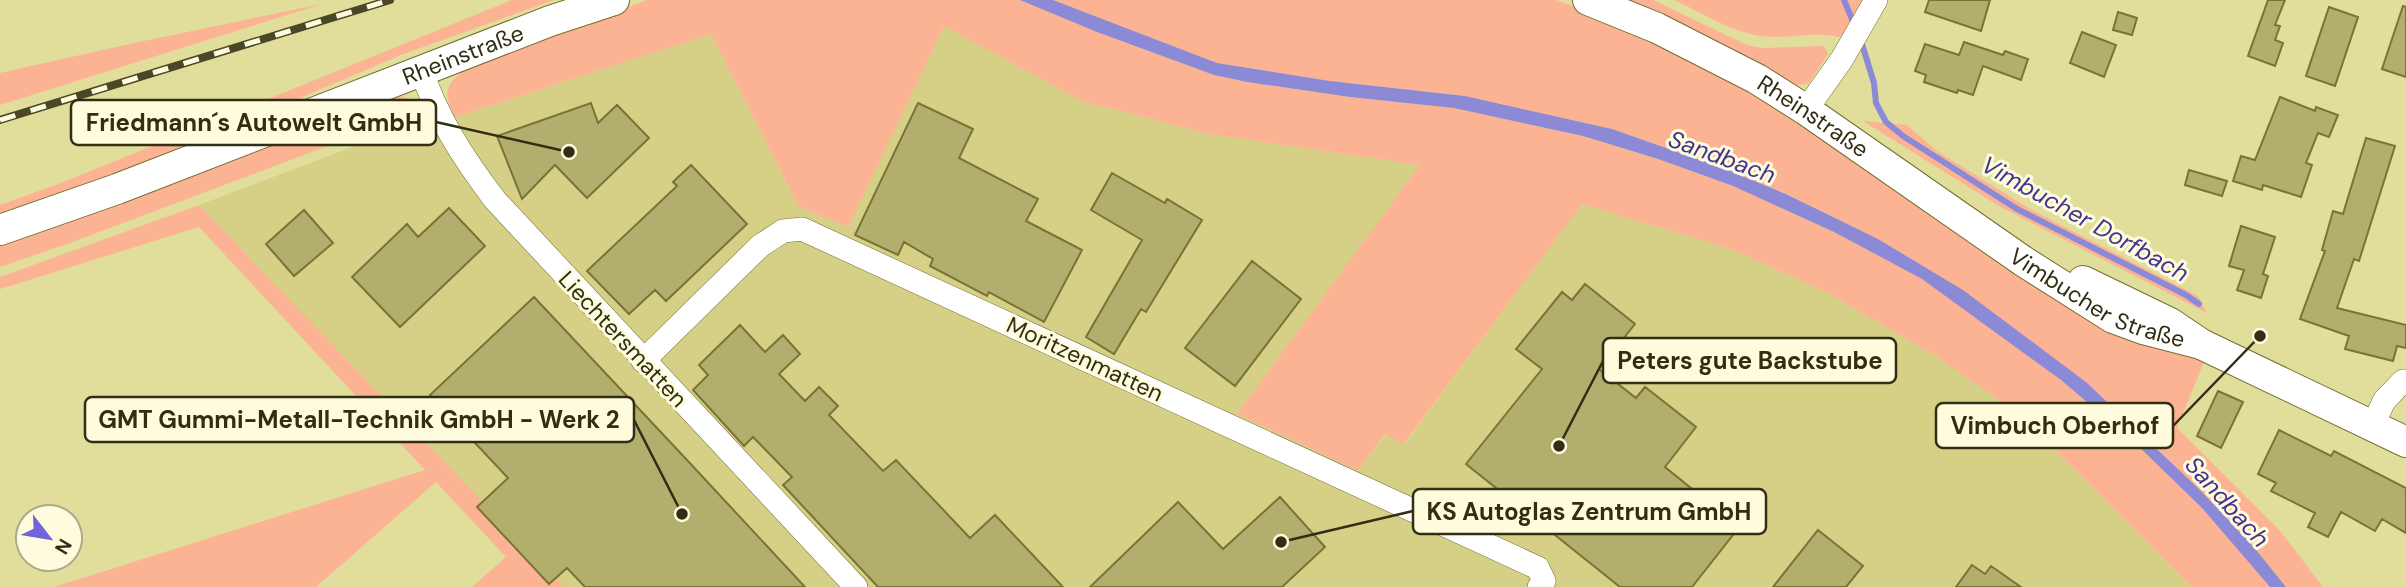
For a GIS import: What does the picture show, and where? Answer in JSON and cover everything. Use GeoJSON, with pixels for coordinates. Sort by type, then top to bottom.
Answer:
{"type":"FeatureCollection","features":[{"type":"Feature","properties":{"kind":"street","name":"Rheinstraße"},"geometry":{"type":"LineString","coordinates":[[0,230],[117,189],[421,69],[614,0]]}},
{"type":"Feature","properties":{"kind":"street","name":"Rheinstraße"},"geometry":{"type":"LineString","coordinates":[[1588,0],[1657,28],[1757,79],[2023,261]]}},
{"type":"Feature","properties":{"kind":"street"},"geometry":{"type":"LineString","coordinates":[[1806,110],[1842,59],[1876,0]]}},
{"type":"Feature","properties":{"kind":"street","name":"Liechtersmatten"},"geometry":{"type":"LineString","coordinates":[[421,69],[428,92],[443,122],[466,162],[495,200],[856,587]]}},
{"type":"Feature","properties":{"kind":"street","name":"Moritzenmatten"},"geometry":{"type":"LineString","coordinates":[[643,361],[760,246],[783,231],[802,229],[1538,568],[1544,581],[1539,587]]}},
{"type":"Feature","properties":{"kind":"street","name":"Vimbucher Straße"},"geometry":{"type":"LineString","coordinates":[[2023,261],[2073,277],[2122,298],[2170,323],[2201,344],[2406,442]]}},
{"type":"Feature","properties":{"kind":"street"},"geometry":{"type":"LineString","coordinates":[[2372,427],[2384,401],[2406,381]]}},
{"type":"Feature","properties":{"kind":"shaded area"},"geometry":{"type":"Polygon","coordinates":[[[512,0],[554,0],[401,55],[97,184],[0,217],[0,205],[61,183],[512,0]]]}},
{"type":"Feature","properties":{"kind":"shaded area"},"geometry":{"type":"Polygon","coordinates":[[[647,0],[1020,0],[1214,75],[1350,97],[1454,108],[1583,136],[1733,186],[1834,232],[1922,279],[2061,380],[2134,442],[2202,508],[2270,587],[2192,587],[2023,417],[1936,356],[1826,292],[1731,249],[1582,204],[1404,444],[1385,434],[1358,471],[1237,414],[1420,165],[1209,134],[1082,101],[944,26],[848,227],[799,207],[711,34],[455,117],[448,101],[448,90],[454,79],[467,68],[647,0]]]}},
{"type":"Feature","properties":{"kind":"shaded area"},"geometry":{"type":"Polygon","coordinates":[[[1020,0],[1053,0],[1217,63],[1330,81],[1465,96],[1612,129],[1723,168],[1786,194],[1878,239],[1963,290],[2086,382],[2198,488],[2253,546],[2286,587],[2270,587],[2202,508],[2134,442],[2061,380],[1922,279],[1834,232],[1733,186],[1583,136],[1454,108],[1350,97],[1214,75],[1020,0]]]}},
{"type":"Feature","properties":{"kind":"shaded area"},"geometry":{"type":"Polygon","coordinates":[[[1053,0],[1556,0],[1627,26],[1693,55],[1810,125],[2129,336],[2204,362],[2177,428],[2281,532],[2323,587],[2286,587],[2253,546],[2198,488],[2086,382],[1963,290],[1878,239],[1787,194],[1612,129],[1465,96],[1330,81],[1217,63],[1053,0]]]}},
{"type":"Feature","properties":{"kind":"shaded area"},"geometry":{"type":"Polygon","coordinates":[[[1619,0],[1653,0],[1747,45],[1762,48],[1824,46],[1828,54],[1809,83],[1793,86],[1619,0]]]}},
{"type":"Feature","properties":{"kind":"shaded area"},"geometry":{"type":"Polygon","coordinates":[[[1675,0],[1863,0],[1852,30],[1839,37],[1773,37],[1734,29],[1675,0]]]}},
{"type":"Feature","properties":{"kind":"shaded area"},"geometry":{"type":"Polygon","coordinates":[[[322,4],[0,105],[0,73],[322,4]]]}},
{"type":"Feature","properties":{"kind":"shaded area"},"geometry":{"type":"Polygon","coordinates":[[[944,25],[1082,101],[1209,134],[1421,165],[1237,414],[1358,471],[1386,434],[1405,444],[1582,203],[1731,249],[1826,292],[1936,356],[2023,417],[2192,587],[562,587],[199,205],[408,126],[455,117],[711,34],[799,207],[847,227],[944,25]]]}},
{"type":"Feature","properties":{"kind":"shaded area"},"geometry":{"type":"Polygon","coordinates":[[[392,96],[418,103],[418,112],[0,267],[0,241],[392,96]]]}},
{"type":"Feature","properties":{"kind":"shaded area"},"geometry":{"type":"Polygon","coordinates":[[[1863,121],[1907,125],[1937,151],[2030,209],[2198,296],[2207,313],[1999,206],[1863,121]]]}},
{"type":"Feature","properties":{"kind":"shaded area"},"geometry":{"type":"Polygon","coordinates":[[[199,205],[564,587],[472,587],[506,557],[436,482],[316,587],[54,587],[425,470],[199,227],[0,289],[0,277],[199,205]]]}},
{"type":"Feature","properties":{"kind":"building"},"geometry":{"type":"Polygon","coordinates":[[[1929,0],[1990,0],[1981,31],[1925,12],[1929,0]]]}},
{"type":"Feature","properties":{"kind":"building"},"geometry":{"type":"Polygon","coordinates":[[[2268,0],[2285,0],[2275,25],[2280,26],[2275,40],[2283,43],[2275,66],[2248,56],[2268,0]]]}},
{"type":"Feature","properties":{"kind":"building"},"geometry":{"type":"Polygon","coordinates":[[[2403,6],[2406,7],[2406,77],[2382,69],[2403,6]]]}},
{"type":"Feature","properties":{"kind":"building"},"geometry":{"type":"Polygon","coordinates":[[[2329,7],[2358,17],[2335,86],[2306,76],[2329,7]]]}},
{"type":"Feature","properties":{"kind":"building"},"geometry":{"type":"Polygon","coordinates":[[[2118,12],[2137,18],[2132,35],[2113,30],[2118,12]]]}},
{"type":"Feature","properties":{"kind":"building"},"geometry":{"type":"Polygon","coordinates":[[[2082,32],[2116,45],[2104,77],[2070,63],[2082,32]]]}},
{"type":"Feature","properties":{"kind":"building"},"geometry":{"type":"Polygon","coordinates":[[[1964,42],[2003,55],[2005,51],[2028,59],[2021,80],[1983,66],[1973,95],[1958,90],[1957,93],[1924,82],[1926,75],[1915,71],[1925,44],[1959,55],[1964,42]]]}},
{"type":"Feature","properties":{"kind":"building"},"geometry":{"type":"Polygon","coordinates":[[[2280,97],[2315,111],[2316,107],[2338,115],[2329,137],[2318,133],[2306,163],[2312,165],[2301,197],[2263,185],[2262,190],[2233,181],[2241,156],[2255,160],[2280,97]]]}},
{"type":"Feature","properties":{"kind":"building"},"geometry":{"type":"Polygon","coordinates":[[[591,103],[598,123],[617,105],[649,138],[587,198],[555,165],[522,199],[497,136],[591,103]]]}},
{"type":"Feature","properties":{"kind":"building"},"geometry":{"type":"Polygon","coordinates":[[[918,103],[973,129],[959,158],[1038,199],[1026,221],[1082,250],[1044,322],[989,292],[987,296],[930,266],[933,259],[904,242],[898,255],[855,235],[918,103]]]}},
{"type":"Feature","properties":{"kind":"building"},"geometry":{"type":"Polygon","coordinates":[[[2366,138],[2395,146],[2359,261],[2354,259],[2337,308],[2406,325],[2406,348],[2397,346],[2393,361],[2345,349],[2349,336],[2300,319],[2325,251],[2322,250],[2333,211],[2343,214],[2366,138]]]}},
{"type":"Feature","properties":{"kind":"building"},"geometry":{"type":"Polygon","coordinates":[[[691,165],[747,224],[666,301],[655,290],[629,314],[587,271],[677,186],[673,182],[691,165]]]}},
{"type":"Feature","properties":{"kind":"building"},"geometry":{"type":"Polygon","coordinates":[[[2189,170],[2227,181],[2222,196],[2185,185],[2189,170]]]}},
{"type":"Feature","properties":{"kind":"building"},"geometry":{"type":"Polygon","coordinates":[[[1112,173],[1165,203],[1167,199],[1202,220],[1146,312],[1141,309],[1114,354],[1086,337],[1142,240],[1091,210],[1112,173]]]}},
{"type":"Feature","properties":{"kind":"building"},"geometry":{"type":"Polygon","coordinates":[[[449,208],[485,246],[400,327],[352,277],[407,224],[418,237],[449,208]]]}},
{"type":"Feature","properties":{"kind":"building"},"geometry":{"type":"Polygon","coordinates":[[[304,210],[333,243],[294,276],[266,244],[304,210]]]}},
{"type":"Feature","properties":{"kind":"building"},"geometry":{"type":"Polygon","coordinates":[[[2241,226],[2275,237],[2263,274],[2268,276],[2261,298],[2237,290],[2244,270],[2229,266],[2241,226]]]}},
{"type":"Feature","properties":{"kind":"building"},"geometry":{"type":"Polygon","coordinates":[[[1252,261],[1301,299],[1235,386],[1185,348],[1252,261]]]}},
{"type":"Feature","properties":{"kind":"building"},"geometry":{"type":"Polygon","coordinates":[[[1585,284],[1635,324],[1599,369],[1636,398],[1645,387],[1696,427],[1665,467],[1717,509],[1721,503],[1744,521],[1692,587],[1620,587],[1466,464],[1542,369],[1516,349],[1562,292],[1572,300],[1585,284]]]}},
{"type":"Feature","properties":{"kind":"building"},"geometry":{"type":"Polygon","coordinates":[[[534,297],[805,587],[585,587],[567,568],[549,584],[477,507],[508,478],[430,395],[534,297]]]}},
{"type":"Feature","properties":{"kind":"building"},"geometry":{"type":"Polygon","coordinates":[[[740,325],[765,352],[783,335],[800,354],[779,374],[805,401],[819,387],[838,406],[829,415],[883,471],[896,460],[970,538],[995,515],[1063,587],[878,587],[783,485],[792,477],[753,437],[744,446],[693,390],[708,375],[699,365],[740,325]]]}},
{"type":"Feature","properties":{"kind":"building"},"geometry":{"type":"Polygon","coordinates":[[[2218,391],[2243,402],[2221,448],[2197,436],[2218,391]]]}},
{"type":"Feature","properties":{"kind":"building"},"geometry":{"type":"Polygon","coordinates":[[[2279,430],[2331,456],[2334,451],[2406,488],[2406,533],[2382,519],[2375,531],[2341,512],[2328,537],[2308,527],[2315,513],[2271,491],[2276,483],[2258,474],[2279,430]]]}},
{"type":"Feature","properties":{"kind":"building"},"geometry":{"type":"Polygon","coordinates":[[[1280,497],[1325,547],[1282,587],[1090,587],[1178,502],[1223,549],[1280,497]]]}},
{"type":"Feature","properties":{"kind":"building"},"geometry":{"type":"Polygon","coordinates":[[[1818,530],[1863,566],[1846,587],[1773,587],[1818,530]]]}},
{"type":"Feature","properties":{"kind":"building"},"geometry":{"type":"Polygon","coordinates":[[[1972,565],[1985,574],[1991,566],[2021,587],[1956,587],[1972,565]]]}},
{"type":"Feature","properties":{"kind":"waterway","name":"Vimbucher Dorfbach"},"geometry":{"type":"LineString","coordinates":[[1844,0],[1854,24]]}},
{"type":"Feature","properties":{"kind":"waterway","name":"Vimbucher Dorfbach"},"geometry":{"type":"LineString","coordinates":[[1861,41],[1874,83],[1876,103],[1886,122],[1903,136],[2017,209],[2199,304]]}},
{"type":"Feature","properties":{"kind":"railway"},"geometry":{"type":"LineString","coordinates":[[0,120],[390,0]]}},
{"type":"Feature","properties":{"kind":"place","name":"Friedmann´s Autowelt GmbH"},"geometry":{"type":"Point","coordinates":[569,152]}},
{"type":"Feature","properties":{"kind":"place","name":"Vimbuch Oberhof"},"geometry":{"type":"Point","coordinates":[2260,336]}},
{"type":"Feature","properties":{"kind":"place","name":"Peters gute Backstube"},"geometry":{"type":"Point","coordinates":[1559,446]}},
{"type":"Feature","properties":{"kind":"place","name":"GMT Gummi-Metall-Technik GmbH - Werk 2"},"geometry":{"type":"Point","coordinates":[682,514]}},
{"type":"Feature","properties":{"kind":"place","name":"KS Autoglas Zentrum GmbH"},"geometry":{"type":"Point","coordinates":[1281,542]}},
{"type":"Feature","properties":{"kind":"water label","name":"Sandbach"},"geometry":{"type":"Point","coordinates":[1722,157]}},
{"type":"Feature","properties":{"kind":"water label","name":"Sandbach"},"geometry":{"type":"Point","coordinates":[2227,502]}}]}
